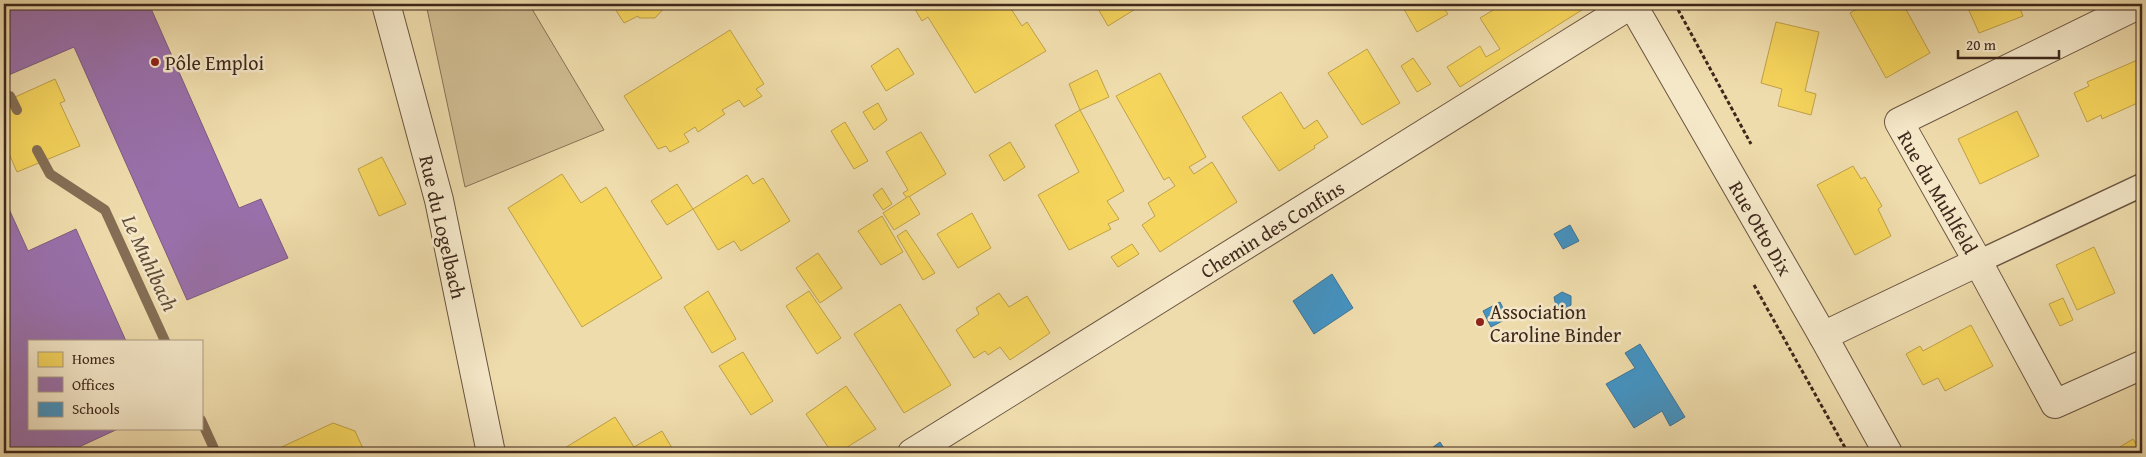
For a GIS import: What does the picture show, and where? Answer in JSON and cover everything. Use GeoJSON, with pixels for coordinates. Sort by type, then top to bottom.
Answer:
{"type":"FeatureCollection","features":[{"type":"Feature","properties":{"kind":"street","name":"Rue du Logelbach"},"geometry":{"type":"LineString","coordinates":[[386,4],[439,200],[491,453]]}},
{"type":"Feature","properties":{"kind":"street","name":"Rue Otto Dix"},"geometry":{"type":"LineString","coordinates":[[1632,4],[1888,453]]}},
{"type":"Feature","properties":{"kind":"street","name":"Chemin des Confins"},"geometry":{"type":"LineString","coordinates":[[912,453],[1632,4]]}},
{"type":"Feature","properties":{"kind":"street","name":"Rue du Muhlfeld"},"geometry":{"type":"LineString","coordinates":[[2140,4],[1898,122],[1978,262],[2055,404],[2142,365]]}},
{"type":"Feature","properties":{"kind":"street","name":"Rue du Muhlfeld"},"geometry":{"type":"LineString","coordinates":[[1823,336],[2142,185]]}},
{"type":"Feature","properties":{"kind":"path"},"geometry":{"type":"LineString","coordinates":[[1675,4],[1696,40]]}},
{"type":"Feature","properties":{"kind":"shaded area"},"geometry":{"type":"Polygon","coordinates":[[[426,4],[529,4],[604,130],[465,187],[426,4]]]}},
{"type":"Feature","properties":{"kind":"building: Homes"},"geometry":{"type":"Polygon","coordinates":[[[612,4],[668,4],[655,18],[639,18],[638,16],[624,23],[612,4]]]}},
{"type":"Feature","properties":{"kind":"building: Homes"},"geometry":{"type":"Polygon","coordinates":[[[912,4],[1008,4],[1022,26],[1027,22],[1046,51],[975,93],[928,17],[922,21],[912,4]]]}},
{"type":"Feature","properties":{"kind":"building: Homes"},"geometry":{"type":"Polygon","coordinates":[[[1103,4],[1111,4],[1115,10],[1126,4],[1135,4],[1137,8],[1108,26],[1097,7],[1103,4]]]}},
{"type":"Feature","properties":{"kind":"building: Homes"},"geometry":{"type":"Polygon","coordinates":[[[1401,4],[1441,4],[1448,14],[1417,32],[1401,4]]]}},
{"type":"Feature","properties":{"kind":"building: Homes"},"geometry":{"type":"Polygon","coordinates":[[[1503,4],[1582,4],[1585,8],[1460,87],[1447,67],[1480,46],[1486,57],[1500,49],[1480,18],[1503,4]]]}},
{"type":"Feature","properties":{"kind":"building: Homes"},"geometry":{"type":"Polygon","coordinates":[[[1866,4],[1903,4],[1930,53],[1886,78],[1850,13],[1866,4]]]}},
{"type":"Feature","properties":{"kind":"building: Homes"},"geometry":{"type":"Polygon","coordinates":[[[1966,4],[2018,4],[2023,16],[1979,33],[1966,4]]]}},
{"type":"Feature","properties":{"kind":"building: Homes"},"geometry":{"type":"Polygon","coordinates":[[[1776,22],[1819,32],[1805,91],[1816,94],[1811,115],[1778,106],[1782,89],[1761,83],[1776,22]]]}},
{"type":"Feature","properties":{"kind":"building: Homes"},"geometry":{"type":"Polygon","coordinates":[[[730,30],[764,84],[756,89],[762,96],[744,107],[739,100],[722,110],[725,114],[698,132],[695,127],[684,134],[689,142],[670,152],[666,146],[658,149],[624,96],[730,30]]]}},
{"type":"Feature","properties":{"kind":"building: Homes"},"geometry":{"type":"Polygon","coordinates":[[[898,48],[914,74],[886,91],[871,66],[898,48]]]}},
{"type":"Feature","properties":{"kind":"building: Homes"},"geometry":{"type":"Polygon","coordinates":[[[1367,49],[1400,103],[1362,125],[1328,73],[1367,49]]]}},
{"type":"Feature","properties":{"kind":"building: Homes"},"geometry":{"type":"Polygon","coordinates":[[[1413,58],[1431,84],[1417,92],[1401,66],[1413,58]]]}},
{"type":"Feature","properties":{"kind":"building: Homes"},"geometry":{"type":"Polygon","coordinates":[[[2142,58],[2142,101],[2102,119],[2101,115],[2087,122],[2074,93],[2089,86],[2087,82],[2142,58]]]}},
{"type":"Feature","properties":{"kind":"building: Homes"},"geometry":{"type":"Polygon","coordinates":[[[1097,70],[1109,97],[1080,110],[1069,84],[1097,70]]]}},
{"type":"Feature","properties":{"kind":"building: Homes"},"geometry":{"type":"Polygon","coordinates":[[[1160,73],[1206,157],[1189,167],[1194,174],[1212,162],[1237,202],[1160,252],[1142,225],[1155,216],[1148,203],[1175,186],[1169,177],[1164,180],[1116,96],[1160,73]]]}},
{"type":"Feature","properties":{"kind":"building: Homes"},"geometry":{"type":"Polygon","coordinates":[[[55,79],[65,101],[60,103],[80,146],[17,172],[4,142],[4,102],[55,79]]]}},
{"type":"Feature","properties":{"kind":"building: Homes"},"geometry":{"type":"Polygon","coordinates":[[[1281,92],[1304,129],[1317,120],[1328,137],[1314,146],[1315,148],[1279,171],[1242,117],[1281,92]]]}},
{"type":"Feature","properties":{"kind":"building: Homes"},"geometry":{"type":"Polygon","coordinates":[[[878,103],[887,120],[874,130],[863,112],[878,103]]]}},
{"type":"Feature","properties":{"kind":"building: Homes"},"geometry":{"type":"Polygon","coordinates":[[[1080,110],[1124,191],[1107,201],[1119,219],[1108,224],[1111,229],[1069,250],[1038,195],[1079,172],[1055,125],[1080,110]]]}},
{"type":"Feature","properties":{"kind":"building: Homes"},"geometry":{"type":"Polygon","coordinates":[[[2017,111],[2039,156],[1980,184],[1958,139],[2017,111]]]}},
{"type":"Feature","properties":{"kind":"building: Homes"},"geometry":{"type":"Polygon","coordinates":[[[845,122],[868,161],[854,169],[831,131],[845,122]]]}},
{"type":"Feature","properties":{"kind":"building: Homes"},"geometry":{"type":"Polygon","coordinates":[[[921,132],[946,174],[907,198],[903,193],[908,190],[886,152],[921,132]]]}},
{"type":"Feature","properties":{"kind":"building: Homes"},"geometry":{"type":"Polygon","coordinates":[[[1010,142],[1025,167],[1004,181],[989,155],[1010,142]]]}},
{"type":"Feature","properties":{"kind":"building: Homes"},"geometry":{"type":"Polygon","coordinates":[[[382,157],[406,204],[379,216],[358,169],[382,157]]]}},
{"type":"Feature","properties":{"kind":"building: Homes"},"geometry":{"type":"Polygon","coordinates":[[[1853,166],[1861,179],[1865,177],[1882,206],[1878,209],[1891,236],[1855,255],[1817,185],[1853,166]]]}},
{"type":"Feature","properties":{"kind":"building: Homes"},"geometry":{"type":"Polygon","coordinates":[[[562,174],[581,203],[606,187],[662,278],[582,327],[508,208],[562,174]]]}},
{"type":"Feature","properties":{"kind":"building: Homes"},"geometry":{"type":"Polygon","coordinates":[[[747,175],[753,184],[763,178],[790,221],[741,251],[734,241],[718,250],[693,209],[747,175]]]}},
{"type":"Feature","properties":{"kind":"building: Homes"},"geometry":{"type":"Polygon","coordinates":[[[677,184],[693,209],[667,225],[651,201],[677,184]]]}},
{"type":"Feature","properties":{"kind":"building: Homes"},"geometry":{"type":"Polygon","coordinates":[[[882,188],[892,204],[883,210],[873,195],[882,188]]]}},
{"type":"Feature","properties":{"kind":"building: Homes"},"geometry":{"type":"Polygon","coordinates":[[[909,196],[920,214],[894,230],[883,213],[909,196]]]}},
{"type":"Feature","properties":{"kind":"building: Homes"},"geometry":{"type":"Polygon","coordinates":[[[972,213],[991,248],[958,268],[937,234],[972,213]]]}},
{"type":"Feature","properties":{"kind":"building: Homes"},"geometry":{"type":"Polygon","coordinates":[[[882,216],[903,252],[881,265],[858,231],[882,216]]]}},
{"type":"Feature","properties":{"kind":"building: Homes"},"geometry":{"type":"Polygon","coordinates":[[[906,230],[935,273],[923,280],[897,236],[906,230]]]}},
{"type":"Feature","properties":{"kind":"building: Homes"},"geometry":{"type":"Polygon","coordinates":[[[1132,244],[1139,254],[1118,267],[1111,257],[1132,244]]]}},
{"type":"Feature","properties":{"kind":"building: Homes"},"geometry":{"type":"Polygon","coordinates":[[[2094,247],[2115,293],[2077,310],[2056,265],[2094,247]]]}},
{"type":"Feature","properties":{"kind":"building: Homes"},"geometry":{"type":"Polygon","coordinates":[[[818,253],[842,288],[820,303],[796,268],[818,253]]]}},
{"type":"Feature","properties":{"kind":"building: Homes"},"geometry":{"type":"Polygon","coordinates":[[[708,291],[736,339],[712,353],[684,307],[708,291]]]}},
{"type":"Feature","properties":{"kind":"building: Homes"},"geometry":{"type":"Polygon","coordinates":[[[809,291],[841,338],[817,354],[786,306],[809,291]]]}},
{"type":"Feature","properties":{"kind":"building: Homes"},"geometry":{"type":"Polygon","coordinates":[[[999,293],[1009,307],[1027,296],[1050,333],[1010,360],[1000,347],[988,355],[985,351],[974,358],[956,330],[979,314],[976,308],[999,293]]]}},
{"type":"Feature","properties":{"kind":"building: Homes"},"geometry":{"type":"Polygon","coordinates":[[[2063,298],[2073,320],[2060,326],[2049,304],[2063,298]]]}},
{"type":"Feature","properties":{"kind":"building: Homes"},"geometry":{"type":"Polygon","coordinates":[[[900,304],[951,385],[904,413],[854,334],[900,304]]]}},
{"type":"Feature","properties":{"kind":"building: Homes"},"geometry":{"type":"Polygon","coordinates":[[[1971,325],[1993,366],[1945,391],[1938,378],[1923,385],[1906,354],[1920,346],[1923,351],[1971,325]]]}},
{"type":"Feature","properties":{"kind":"building: Homes"},"geometry":{"type":"Polygon","coordinates":[[[743,352],[773,401],[751,415],[719,366],[743,352]]]}},
{"type":"Feature","properties":{"kind":"building: Homes"},"geometry":{"type":"Polygon","coordinates":[[[846,386],[876,429],[838,453],[832,453],[806,414],[846,386]]]}},
{"type":"Feature","properties":{"kind":"building: Homes"},"geometry":{"type":"Polygon","coordinates":[[[615,417],[634,447],[662,431],[675,453],[562,453],[560,451],[615,417]]]}},
{"type":"Feature","properties":{"kind":"building: Homes"},"geometry":{"type":"Polygon","coordinates":[[[333,423],[355,431],[365,453],[269,453],[333,423]]]}},
{"type":"Feature","properties":{"kind":"building: Homes"},"geometry":{"type":"Polygon","coordinates":[[[2133,439],[2142,453],[2109,453],[2115,450],[2133,439]]]}},
{"type":"Feature","properties":{"kind":"building: Offices"},"geometry":{"type":"Polygon","coordinates":[[[4,4],[149,4],[239,208],[261,199],[288,258],[187,300],[74,47],[4,77],[4,4]]]}},
{"type":"Feature","properties":{"kind":"building: Offices"},"geometry":{"type":"Polygon","coordinates":[[[4,198],[28,251],[76,229],[126,340],[28,340],[28,430],[116,430],[66,453],[4,453],[4,198]]]}},
{"type":"Feature","properties":{"kind":"building: Schools"},"geometry":{"type":"Polygon","coordinates":[[[1570,225],[1579,241],[1563,249],[1554,234],[1570,225]]]}},
{"type":"Feature","properties":{"kind":"building: Schools"},"geometry":{"type":"Polygon","coordinates":[[[1332,274],[1353,308],[1314,334],[1293,301],[1332,274]]]}},
{"type":"Feature","properties":{"kind":"building: Schools"},"geometry":{"type":"Polygon","coordinates":[[[1562,292],[1571,296],[1571,305],[1564,310],[1556,306],[1554,297],[1562,292]]]}},
{"type":"Feature","properties":{"kind":"building: Schools"},"geometry":{"type":"Polygon","coordinates":[[[1500,302],[1508,318],[1491,327],[1483,311],[1500,302]]]}},
{"type":"Feature","properties":{"kind":"building: Schools"},"geometry":{"type":"Polygon","coordinates":[[[1640,344],[1685,417],[1670,426],[1662,411],[1634,428],[1606,384],[1635,368],[1625,353],[1640,344]]]}},
{"type":"Feature","properties":{"kind":"building: Schools"},"geometry":{"type":"Polygon","coordinates":[[[1440,442],[1447,453],[1425,453],[1440,442]]]}},
{"type":"Feature","properties":{"kind":"waterway","name":"Le Muhlbach"},"geometry":{"type":"LineString","coordinates":[[4,96],[10,96],[17,110]]}},
{"type":"Feature","properties":{"kind":"waterway","name":"Le Muhlbach"},"geometry":{"type":"LineString","coordinates":[[37,150],[50,174],[105,210],[165,340]]}},
{"type":"Feature","properties":{"kind":"waterway","name":"Le Muhlbach"},"geometry":{"type":"LineString","coordinates":[[202,422],[216,453]]}},
{"type":"Feature","properties":{"kind":"place","name":"Pôle Emploi"},"geometry":{"type":"Point","coordinates":[155,62]}},
{"type":"Feature","properties":{"kind":"place","name":"Association Caroline Binder"},"geometry":{"type":"Point","coordinates":[1480,322]}}]}
